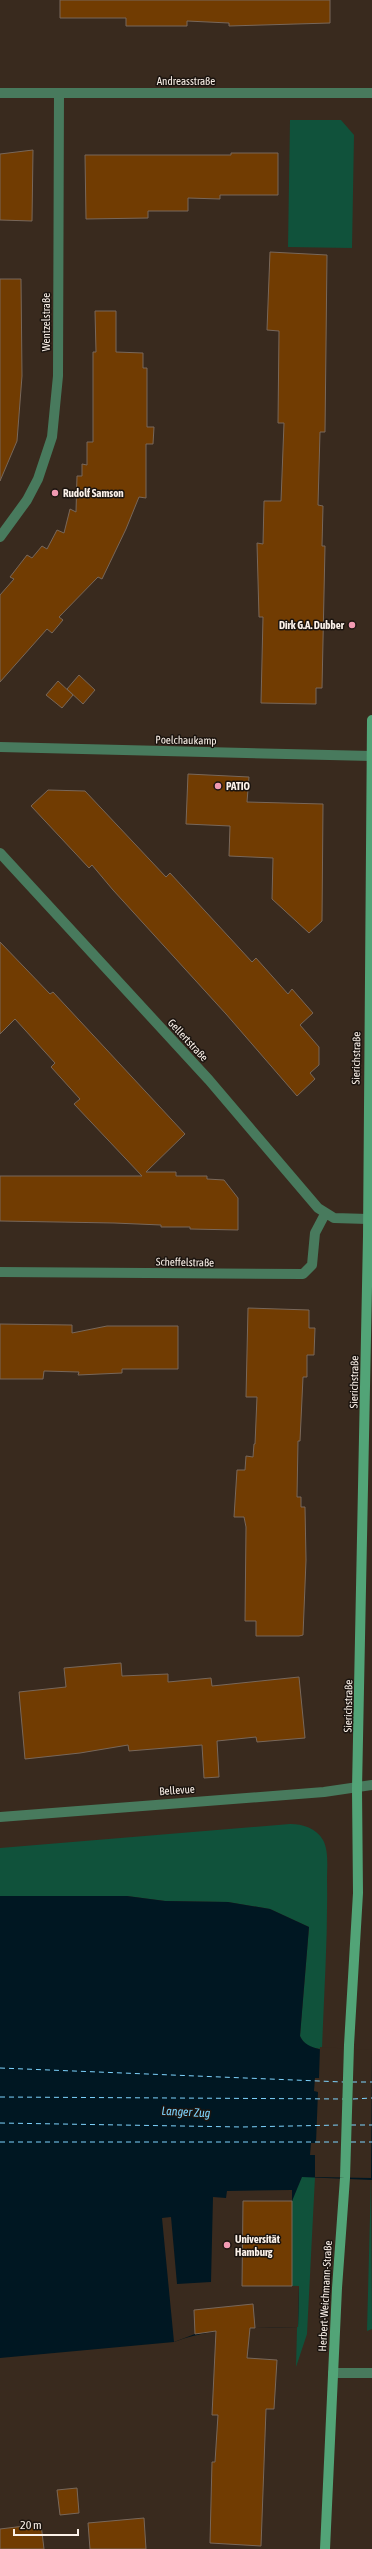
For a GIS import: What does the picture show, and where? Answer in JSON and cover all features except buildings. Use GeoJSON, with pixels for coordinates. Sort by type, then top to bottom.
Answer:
{"type":"FeatureCollection","features":[{"type":"Feature","properties":{"kind":"main road","name":"Sierichstraße"},"geometry":{"type":"LineString","coordinates":[[350,2045],[358,1893],[357,1789],[368,1219],[372,720]]}},
{"type":"Feature","properties":{"kind":"main road","name":"Herbert-Weichmann-Straße"},"geometry":{"type":"LineString","coordinates":[[325,2549],[333,2373],[346,2178],[350,2045]]}},
{"type":"Feature","properties":{"kind":"street","name":"Andreasstraße"},"geometry":{"type":"LineString","coordinates":[[0,93],[372,93]]}},
{"type":"Feature","properties":{"kind":"street","name":"Wentzelstraße"},"geometry":{"type":"LineString","coordinates":[[0,537],[31,493],[47,458],[52,437],[58,376],[59,93]]}},
{"type":"Feature","properties":{"kind":"street","name":"Poelchaukamp"},"geometry":{"type":"LineString","coordinates":[[0,747],[372,756]]}},
{"type":"Feature","properties":{"kind":"street","name":"Gellertstraße"},"geometry":{"type":"LineString","coordinates":[[0,853],[209,1080],[325,1214]]}},
{"type":"Feature","properties":{"kind":"street"},"geometry":{"type":"LineString","coordinates":[[325,1214],[339,1218],[368,1219]]}},
{"type":"Feature","properties":{"kind":"street","name":"Scheffelstraße"},"geometry":{"type":"LineString","coordinates":[[0,1272],[303,1274],[312,1265],[315,1233],[325,1214]]}},
{"type":"Feature","properties":{"kind":"street","name":"Bellevue"},"geometry":{"type":"LineString","coordinates":[[0,1817],[357,1789],[372,1785]]}},
{"type":"Feature","properties":{"kind":"street"},"geometry":{"type":"LineString","coordinates":[[333,2373],[372,2373]]}},
{"type":"Feature","properties":{"kind":"green space"},"geometry":{"type":"Polygon","coordinates":[[[290,120],[341,120],[354,135],[352,248],[288,247],[290,120]]]}},
{"type":"Feature","properties":{"kind":"green space"},"geometry":{"type":"Polygon","coordinates":[[[290,1824],[304,1826],[317,1832],[325,1844],[327,1854],[326,1943],[322,2049],[306,2045],[300,2036],[309,1927],[270,1909],[228,1902],[165,1901],[127,1896],[0,1896],[0,1848],[290,1824]]]}},
{"type":"Feature","properties":{"kind":"green space"},"geometry":{"type":"Polygon","coordinates":[[[301,2177],[315,2177],[307,2334],[296,2367],[298,2291],[292,2286],[292,2201],[301,2177]]]}},
{"type":"Feature","properties":{"kind":"green space"},"geometry":{"type":"Polygon","coordinates":[[[371,2178],[372,2329],[367,2331],[371,2178]]]}},
{"type":"Feature","properties":{"kind":"water","name":"Langer Zug"},"geometry":{"type":"Polygon","coordinates":[[[0,1896],[127,1896],[165,1901],[228,1902],[270,1909],[309,1927],[300,2036],[312,2047],[321,2050],[372,2052],[372,2180],[302,2177],[292,2201],[243,2201],[242,2286],[299,2286],[298,2327],[235,2329],[204,2333],[174,2342],[0,2358],[0,1896]]]}},
{"type":"Feature","properties":{"kind":"pier"},"geometry":{"type":"Polygon","coordinates":[[[320,2047],[372,2050],[371,2178],[315,2177],[315,2155],[310,2155],[311,2143],[316,2143],[318,2092],[314,2091],[315,2078],[319,2078],[320,2047]]]}},
{"type":"Feature","properties":{"kind":"pier","name":"Universität Hamburg"},"geometry":{"type":"Polygon","coordinates":[[[292,2190],[292,2201],[243,2201],[242,2285],[299,2286],[298,2327],[255,2328],[195,2334],[174,2342],[162,2218],[171,2217],[177,2284],[211,2282],[213,2197],[226,2198],[227,2191],[292,2190]]]}},
{"type":"Feature","properties":{"kind":"ferry route"},"geometry":{"type":"LineString","coordinates":[[0,2068],[343,2082]]}},
{"type":"Feature","properties":{"kind":"ferry route"},"geometry":{"type":"LineString","coordinates":[[352,2082],[372,2082]]}},
{"type":"Feature","properties":{"kind":"ferry route"},"geometry":{"type":"LineString","coordinates":[[0,2097],[343,2099]]}},
{"type":"Feature","properties":{"kind":"ferry route"},"geometry":{"type":"LineString","coordinates":[[353,2099],[372,2098]]}},
{"type":"Feature","properties":{"kind":"ferry route"},"geometry":{"type":"LineString","coordinates":[[0,2123],[242,2127],[341,2125]]}},
{"type":"Feature","properties":{"kind":"ferry route"},"geometry":{"type":"LineString","coordinates":[[351,2125],[372,2125]]}},
{"type":"Feature","properties":{"kind":"ferry route"},"geometry":{"type":"LineString","coordinates":[[0,2142],[341,2142]]}},
{"type":"Feature","properties":{"kind":"ferry route"},"geometry":{"type":"LineString","coordinates":[[351,2142],[372,2142]]}},
{"type":"Feature","properties":{"kind":"place","name":"Rudolf Samson"},"geometry":{"type":"Point","coordinates":[55,493]}},
{"type":"Feature","properties":{"kind":"place","name":"Dirk G.A. Dubber"},"geometry":{"type":"Point","coordinates":[352,625]}},
{"type":"Feature","properties":{"kind":"place","name":"PATIO"},"geometry":{"type":"Point","coordinates":[218,786]}},
{"type":"Feature","properties":{"kind":"place","name":"Universität Hamburg"},"geometry":{"type":"Point","coordinates":[227,2245]}}]}
